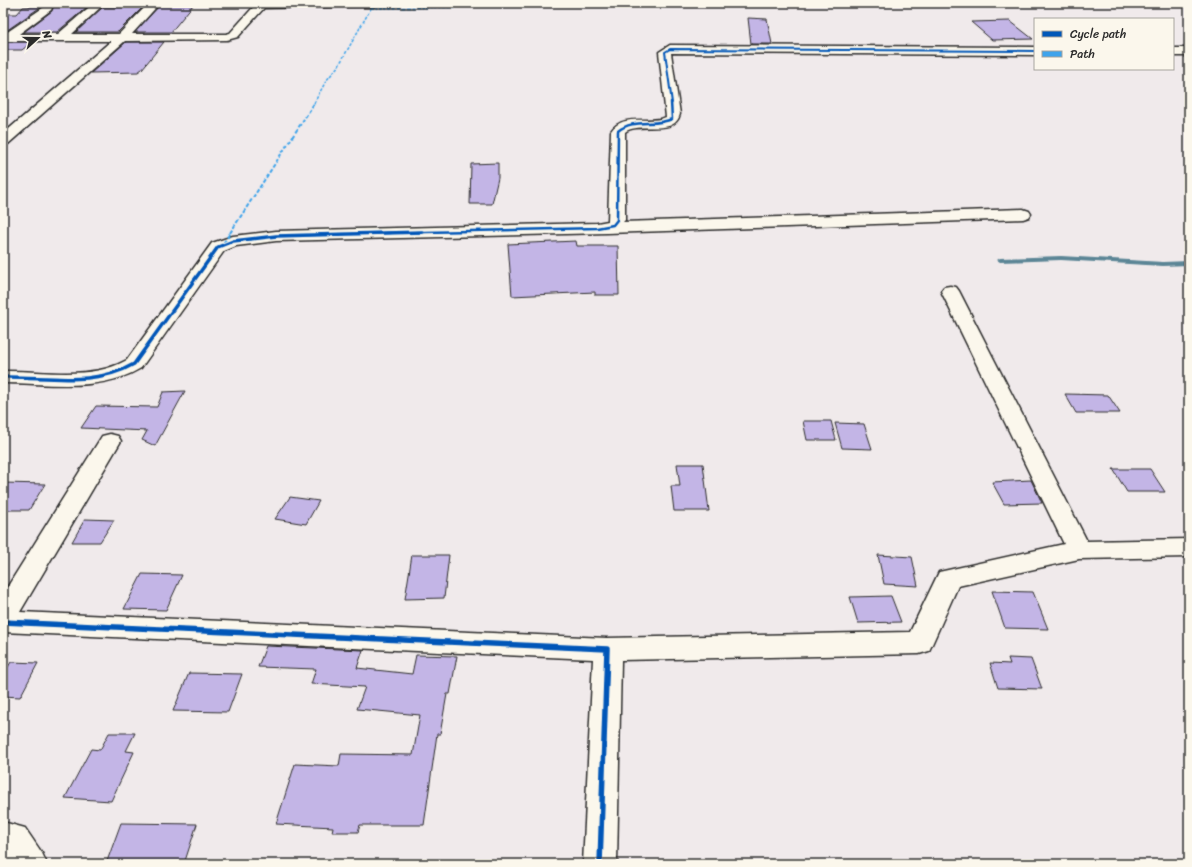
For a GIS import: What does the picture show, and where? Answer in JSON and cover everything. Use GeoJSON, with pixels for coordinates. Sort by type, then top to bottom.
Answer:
{"type":"FeatureCollection","features":[{"type":"Feature","properties":{"kind":"street"},"geometry":{"type":"LineString","coordinates":[[62,37],[100,3]]}},
{"type":"Feature","properties":{"kind":"street"},"geometry":{"type":"LineString","coordinates":[[3,141],[124,36],[155,3]]}},
{"type":"Feature","properties":{"kind":"street"},"geometry":{"type":"LineString","coordinates":[[5,38],[231,36],[234,35],[262,4],[374,3]]}},
{"type":"Feature","properties":{"kind":"street"},"geometry":{"type":"LineString","coordinates":[[5,38],[47,8]]}},
{"type":"Feature","properties":{"kind":"street"},"geometry":{"type":"LineString","coordinates":[[607,228],[613,225],[617,220],[618,131],[626,126],[658,124],[672,118],[673,114],[665,52],[667,50],[677,48],[1034,51]]}},
{"type":"Feature","properties":{"kind":"street"},"geometry":{"type":"LineString","coordinates":[[1174,52],[1189,52]]}},
{"type":"Feature","properties":{"kind":"street"},"geometry":{"type":"LineString","coordinates":[[3,377],[96,377],[109,376],[127,370],[134,364],[218,247],[232,241],[276,236],[607,228],[1023,214]]}},
{"type":"Feature","properties":{"kind":"street"},"geometry":{"type":"LineString","coordinates":[[950,291],[1079,550]]}},
{"type":"Feature","properties":{"kind":"street"},"geometry":{"type":"LineString","coordinates":[[3,617],[110,441]]}},
{"type":"Feature","properties":{"kind":"street"},"geometry":{"type":"LineString","coordinates":[[3,622],[607,649],[919,643],[948,579],[1079,550],[1189,548]]}},
{"type":"Feature","properties":{"kind":"street"},"geometry":{"type":"LineString","coordinates":[[600,864],[607,649]]}},
{"type":"Feature","properties":{"kind":"street"},"geometry":{"type":"LineString","coordinates":[[3,837],[13,839],[30,864]]}},
{"type":"Feature","properties":{"kind":"building"},"geometry":{"type":"Polygon","coordinates":[[[160,5],[193,5],[171,32],[135,32],[160,5]]]}},
{"type":"Feature","properties":{"kind":"building"},"geometry":{"type":"Polygon","coordinates":[[[42,6],[3,33],[3,14],[17,14],[23,7],[42,6]]]}},
{"type":"Feature","properties":{"kind":"building"},"geometry":{"type":"Polygon","coordinates":[[[53,6],[87,7],[57,32],[24,32],[52,11],[53,6]]]}},
{"type":"Feature","properties":{"kind":"building"},"geometry":{"type":"Polygon","coordinates":[[[103,7],[143,7],[118,32],[76,32],[103,7]]]}},
{"type":"Feature","properties":{"kind":"building"},"geometry":{"type":"Polygon","coordinates":[[[748,18],[767,19],[772,44],[751,44],[748,18]]]}},
{"type":"Feature","properties":{"kind":"building"},"geometry":{"type":"Polygon","coordinates":[[[1010,21],[1033,39],[992,40],[971,22],[1010,21]]]}},
{"type":"Feature","properties":{"kind":"building"},"geometry":{"type":"Polygon","coordinates":[[[3,42],[32,42],[22,50],[3,50],[3,42]]]}},
{"type":"Feature","properties":{"kind":"building"},"geometry":{"type":"Polygon","coordinates":[[[126,42],[164,42],[138,72],[91,73],[126,42]]]}},
{"type":"Feature","properties":{"kind":"building"},"geometry":{"type":"Polygon","coordinates":[[[498,163],[498,178],[492,204],[470,204],[471,164],[498,163]]]}},
{"type":"Feature","properties":{"kind":"building"},"geometry":{"type":"Polygon","coordinates":[[[576,241],[577,246],[618,246],[619,295],[595,295],[595,292],[512,296],[508,244],[576,241]]]}},
{"type":"Feature","properties":{"kind":"building"},"geometry":{"type":"Polygon","coordinates":[[[185,391],[155,446],[142,440],[147,431],[81,428],[96,406],[157,407],[163,392],[185,391]]]}},
{"type":"Feature","properties":{"kind":"building"},"geometry":{"type":"Polygon","coordinates":[[[1065,394],[1108,395],[1120,413],[1076,413],[1065,394]]]}},
{"type":"Feature","properties":{"kind":"building"},"geometry":{"type":"Polygon","coordinates":[[[803,421],[831,421],[836,440],[807,440],[803,421]]]}},
{"type":"Feature","properties":{"kind":"building"},"geometry":{"type":"Polygon","coordinates":[[[835,423],[864,424],[872,449],[842,448],[835,423]]]}},
{"type":"Feature","properties":{"kind":"building"},"geometry":{"type":"Polygon","coordinates":[[[677,464],[703,464],[709,511],[674,511],[671,486],[680,486],[677,464]]]}},
{"type":"Feature","properties":{"kind":"building"},"geometry":{"type":"Polygon","coordinates":[[[1113,469],[1150,469],[1165,492],[1127,492],[1113,469]]]}},
{"type":"Feature","properties":{"kind":"building"},"geometry":{"type":"Polygon","coordinates":[[[1031,480],[1042,503],[1004,504],[992,482],[1031,480]]]}},
{"type":"Feature","properties":{"kind":"building"},"geometry":{"type":"Polygon","coordinates":[[[3,483],[45,484],[29,510],[3,510],[3,483]]]}},
{"type":"Feature","properties":{"kind":"building"},"geometry":{"type":"Polygon","coordinates":[[[290,497],[319,501],[306,524],[275,519],[290,497]]]}},
{"type":"Feature","properties":{"kind":"building"},"geometry":{"type":"Polygon","coordinates":[[[85,519],[114,520],[100,542],[72,542],[85,519]]]}},
{"type":"Feature","properties":{"kind":"building"},"geometry":{"type":"Polygon","coordinates":[[[412,555],[449,555],[444,598],[405,599],[412,555]]]}},
{"type":"Feature","properties":{"kind":"building"},"geometry":{"type":"Polygon","coordinates":[[[878,555],[912,557],[918,586],[884,584],[878,555]]]}},
{"type":"Feature","properties":{"kind":"building"},"geometry":{"type":"Polygon","coordinates":[[[142,574],[182,575],[166,610],[124,609],[142,574]]]}},
{"type":"Feature","properties":{"kind":"building"},"geometry":{"type":"Polygon","coordinates":[[[992,591],[1033,592],[1048,629],[1005,628],[992,591]]]}},
{"type":"Feature","properties":{"kind":"building"},"geometry":{"type":"Polygon","coordinates":[[[891,596],[901,622],[858,623],[850,597],[891,596]]]}},
{"type":"Feature","properties":{"kind":"building"},"geometry":{"type":"Polygon","coordinates":[[[266,646],[363,650],[357,668],[412,674],[416,655],[457,656],[450,694],[447,694],[440,734],[437,734],[424,825],[360,825],[358,832],[332,832],[333,827],[276,824],[295,764],[339,766],[341,754],[413,755],[420,715],[357,709],[365,687],[311,684],[316,669],[258,667],[266,646]]]}},
{"type":"Feature","properties":{"kind":"building"},"geometry":{"type":"Polygon","coordinates":[[[1008,658],[1031,659],[1042,689],[998,688],[990,663],[1010,664],[1008,658]]]}},
{"type":"Feature","properties":{"kind":"building"},"geometry":{"type":"Polygon","coordinates":[[[11,662],[38,663],[20,697],[3,696],[3,675],[11,662]]]}},
{"type":"Feature","properties":{"kind":"building"},"geometry":{"type":"Polygon","coordinates":[[[189,673],[242,674],[228,712],[173,711],[189,673]]]}},
{"type":"Feature","properties":{"kind":"building"},"geometry":{"type":"Polygon","coordinates":[[[109,733],[135,733],[126,751],[134,752],[111,801],[65,798],[91,749],[100,750],[109,733]]]}},
{"type":"Feature","properties":{"kind":"building"},"geometry":{"type":"Polygon","coordinates":[[[121,823],[197,824],[184,864],[106,864],[121,823]]]}},
{"type":"Feature","properties":{"kind":"waterway"},"geometry":{"type":"LineString","coordinates":[[1000,260],[1061,258],[1163,264],[1189,263]]}},
{"type":"Feature","properties":{"kind":"marked path"},"geometry":{"type":"LineString","coordinates":[[223,244],[310,111],[326,81],[339,65],[374,3]]}},
{"type":"Feature","properties":{"kind":"marked path"},"geometry":{"type":"LineString","coordinates":[[371,8],[463,7]]}},
{"type":"Feature","properties":{"kind":"cycle path"},"geometry":{"type":"LineString","coordinates":[[3,377],[90,378],[122,371],[134,364],[218,247],[233,241],[276,236],[597,228],[613,225],[617,220],[618,131],[629,125],[659,123],[672,119],[673,114],[665,52],[670,49],[1034,51]]}},
{"type":"Feature","properties":{"kind":"cycle path"},"geometry":{"type":"LineString","coordinates":[[3,622],[607,649],[600,864]]}}]}
